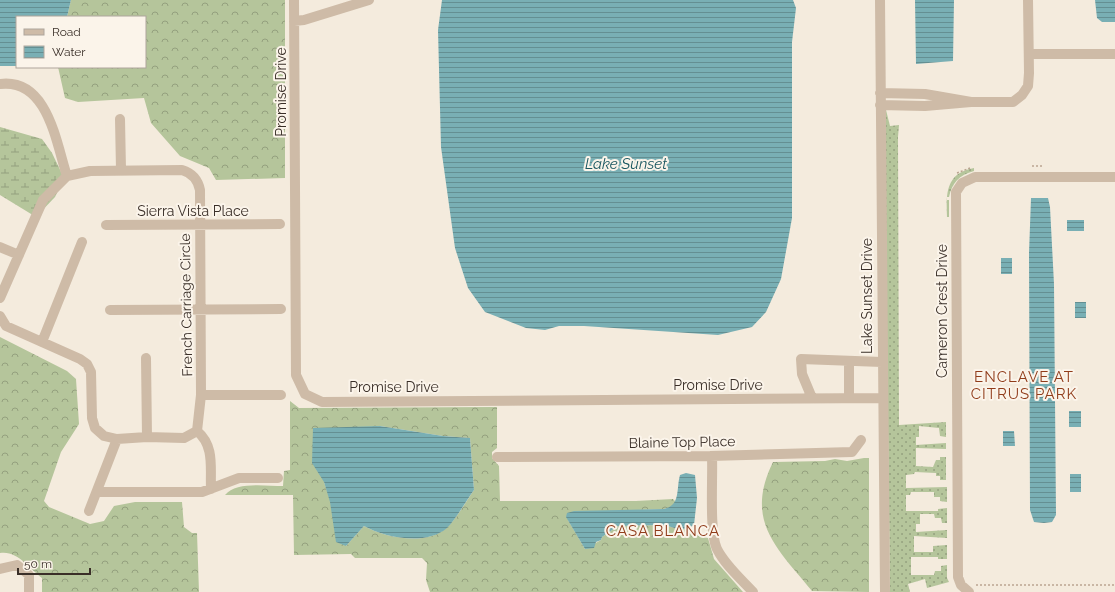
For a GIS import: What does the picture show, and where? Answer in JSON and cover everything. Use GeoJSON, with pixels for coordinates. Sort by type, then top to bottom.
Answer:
{"type":"FeatureCollection","features":[{"type":"Feature","properties":{"kind":"street","name":"Promise Drive"},"geometry":{"type":"LineString","coordinates":[[294,0],[296,375],[305,394],[322,402],[882,398]]}},
{"type":"Feature","properties":{"kind":"street"},"geometry":{"type":"LineString","coordinates":[[294,21],[304,20],[369,0]]}},
{"type":"Feature","properties":{"kind":"street","name":"Lake Sunset Drive"},"geometry":{"type":"LineString","coordinates":[[880,0],[882,398],[885,592]]}},
{"type":"Feature","properties":{"kind":"street"},"geometry":{"type":"LineString","coordinates":[[880,106],[925,106],[971,102],[1013,102],[1022,95],[1028,86],[1028,0]]}},
{"type":"Feature","properties":{"kind":"street"},"geometry":{"type":"LineString","coordinates":[[1029,54],[1115,54]]}},
{"type":"Feature","properties":{"kind":"street"},"geometry":{"type":"LineString","coordinates":[[0,84],[21,86],[36,96],[45,108],[67,176],[43,200],[0,298]]}},
{"type":"Feature","properties":{"kind":"street"},"geometry":{"type":"LineString","coordinates":[[880,93],[925,94],[971,102]]}},
{"type":"Feature","properties":{"kind":"street"},"geometry":{"type":"LineString","coordinates":[[120,119],[121,170]]}},
{"type":"Feature","properties":{"kind":"street","name":"French Carriage Circle"},"geometry":{"type":"LineString","coordinates":[[67,176],[90,171],[182,170],[188,172],[198,183],[201,395],[197,431]]}},
{"type":"Feature","properties":{"kind":"street","name":"Cameron Crest Drive"},"geometry":{"type":"LineString","coordinates":[[969,592],[961,585],[958,577],[956,192],[962,183],[975,177],[1115,177]]}},
{"type":"Feature","properties":{"kind":"street","name":"Sierra Vista Place"},"geometry":{"type":"LineString","coordinates":[[106,225],[280,224]]}},
{"type":"Feature","properties":{"kind":"street"},"geometry":{"type":"LineString","coordinates":[[42,342],[82,242]]}},
{"type":"Feature","properties":{"kind":"street"},"geometry":{"type":"LineString","coordinates":[[0,247],[19,255]]}},
{"type":"Feature","properties":{"kind":"street"},"geometry":{"type":"LineString","coordinates":[[110,310],[281,309]]}},
{"type":"Feature","properties":{"kind":"street"},"geometry":{"type":"LineString","coordinates":[[0,316],[6,326],[80,359],[87,364],[91,372],[92,418],[95,428],[104,436],[117,439],[147,437],[184,438],[197,431],[204,437],[210,447],[211,489]]}},
{"type":"Feature","properties":{"kind":"street"},"geometry":{"type":"LineString","coordinates":[[146,358],[147,437]]}},
{"type":"Feature","properties":{"kind":"street"},"geometry":{"type":"LineString","coordinates":[[812,398],[802,374],[801,359],[882,362]]}},
{"type":"Feature","properties":{"kind":"street"},"geometry":{"type":"LineString","coordinates":[[848,361],[849,398]]}},
{"type":"Feature","properties":{"kind":"street"},"geometry":{"type":"LineString","coordinates":[[201,395],[282,395]]}},
{"type":"Feature","properties":{"kind":"street"},"geometry":{"type":"LineString","coordinates":[[89,511],[98,492],[117,439]]}},
{"type":"Feature","properties":{"kind":"street","name":"Blaine Top Place"},"geometry":{"type":"LineString","coordinates":[[497,457],[712,456],[852,452],[861,440]]}},
{"type":"Feature","properties":{"kind":"street"},"geometry":{"type":"LineString","coordinates":[[712,456],[713,533],[717,548],[726,562],[753,592]]}},
{"type":"Feature","properties":{"kind":"street"},"geometry":{"type":"LineString","coordinates":[[98,492],[191,492],[211,489],[239,478],[278,478]]}},
{"type":"Feature","properties":{"kind":"street"},"geometry":{"type":"LineString","coordinates":[[0,569],[17,565],[29,575],[30,592]]}},
{"type":"Feature","properties":{"kind":"path"},"geometry":{"type":"LineString","coordinates":[[971,581],[976,585],[1115,585]]}},
{"type":"Feature","properties":{"kind":"green space"},"geometry":{"type":"Polygon","coordinates":[[[71,0],[285,0],[285,178],[216,180],[209,168],[180,156],[151,123],[144,98],[78,102],[65,98],[58,68],[146,68],[146,16],[67,16],[71,0]]]}},
{"type":"Feature","properties":{"kind":"green space"},"geometry":{"type":"Polygon","coordinates":[[[884,102],[887,103],[886,110],[890,126],[899,125],[899,425],[946,422],[946,437],[940,436],[939,428],[919,426],[919,437],[916,437],[916,445],[946,443],[946,449],[916,448],[916,466],[933,467],[936,460],[940,460],[940,457],[946,457],[946,480],[940,480],[940,476],[936,476],[936,473],[915,472],[914,474],[906,475],[906,488],[947,487],[947,502],[940,501],[940,497],[934,497],[934,492],[911,492],[910,495],[906,495],[906,511],[938,511],[938,509],[947,508],[947,523],[942,523],[941,518],[935,518],[934,514],[920,514],[920,524],[916,524],[916,532],[947,530],[947,538],[914,536],[914,552],[933,552],[933,546],[947,545],[947,559],[938,559],[938,557],[911,557],[911,575],[934,575],[935,571],[941,571],[941,566],[947,565],[947,578],[949,582],[927,588],[925,579],[908,584],[910,592],[890,592],[884,102]]]}},
{"type":"Feature","properties":{"kind":"green space"},"geometry":{"type":"Polygon","coordinates":[[[0,127],[42,139],[52,153],[64,178],[55,197],[36,217],[0,195],[0,127]]]}},
{"type":"Feature","properties":{"kind":"green space"},"geometry":{"type":"Polygon","coordinates":[[[974,168],[974,171],[960,177],[957,180],[949,197],[947,197],[953,179],[958,174],[974,168]]]}},
{"type":"Feature","properties":{"kind":"green space"},"geometry":{"type":"Polygon","coordinates":[[[947,200],[949,200],[949,217],[947,217],[947,200]]]}},
{"type":"Feature","properties":{"kind":"green space"},"geometry":{"type":"Polygon","coordinates":[[[0,337],[67,371],[76,379],[79,424],[61,452],[44,501],[49,507],[90,524],[104,521],[114,506],[135,502],[182,502],[184,527],[192,533],[197,533],[199,592],[42,592],[42,578],[12,554],[0,553],[0,337]]]}},
{"type":"Feature","properties":{"kind":"green space"},"geometry":{"type":"Polygon","coordinates":[[[290,401],[299,408],[497,407],[497,448],[492,452],[492,458],[499,466],[500,501],[636,501],[673,499],[676,502],[671,507],[664,509],[613,511],[568,520],[585,549],[601,540],[602,537],[618,526],[664,525],[678,529],[687,529],[697,535],[708,538],[714,559],[743,592],[430,592],[426,580],[427,563],[422,558],[355,558],[351,554],[294,555],[293,495],[225,495],[236,488],[244,486],[283,486],[284,471],[290,470],[290,401]],[[380,426],[324,482],[346,546],[364,526],[394,537],[417,538],[438,534],[450,525],[474,490],[470,438],[443,436],[380,426]]]}},
{"type":"Feature","properties":{"kind":"green space"},"geometry":{"type":"Polygon","coordinates":[[[869,458],[869,592],[812,591],[777,547],[768,532],[763,517],[762,501],[765,483],[773,462],[825,461],[835,459],[847,461],[869,458]]]}},
{"type":"Feature","properties":{"kind":"water"},"geometry":{"type":"Polygon","coordinates":[[[0,0],[71,0],[67,16],[16,16],[16,66],[0,66],[0,0]]]}},
{"type":"Feature","properties":{"kind":"water","name":"Lake Sunset"},"geometry":{"type":"Polygon","coordinates":[[[442,0],[793,0],[796,8],[792,42],[792,218],[781,279],[766,312],[752,327],[718,335],[584,326],[559,326],[545,330],[526,328],[485,312],[468,288],[455,248],[441,147],[438,30],[442,0]]]}},
{"type":"Feature","properties":{"kind":"water"},"geometry":{"type":"Polygon","coordinates":[[[915,0],[954,0],[953,61],[916,64],[915,0]]]}},
{"type":"Feature","properties":{"kind":"water"},"geometry":{"type":"Polygon","coordinates":[[[1095,0],[1115,0],[1115,22],[1102,22],[1097,18],[1095,0]]]}},
{"type":"Feature","properties":{"kind":"water"},"geometry":{"type":"Polygon","coordinates":[[[1031,198],[1048,198],[1050,207],[1054,284],[1056,515],[1052,522],[1044,523],[1034,522],[1030,510],[1029,253],[1031,198]]]}},
{"type":"Feature","properties":{"kind":"water"},"geometry":{"type":"Polygon","coordinates":[[[1067,220],[1084,220],[1084,231],[1067,231],[1067,220]]]}},
{"type":"Feature","properties":{"kind":"water"},"geometry":{"type":"Polygon","coordinates":[[[1001,258],[1012,258],[1012,274],[1001,274],[1001,258]]]}},
{"type":"Feature","properties":{"kind":"water"},"geometry":{"type":"Polygon","coordinates":[[[1075,302],[1086,302],[1086,318],[1075,318],[1075,302]]]}},
{"type":"Feature","properties":{"kind":"water"},"geometry":{"type":"Polygon","coordinates":[[[1069,411],[1081,411],[1081,427],[1069,427],[1069,411]]]}},
{"type":"Feature","properties":{"kind":"water"},"geometry":{"type":"Polygon","coordinates":[[[380,426],[443,436],[470,438],[474,490],[447,528],[438,534],[417,538],[394,537],[364,526],[346,546],[336,542],[330,502],[324,482],[312,463],[313,428],[380,426]]]}},
{"type":"Feature","properties":{"kind":"water"},"geometry":{"type":"Polygon","coordinates":[[[1003,431],[1014,431],[1015,446],[1003,446],[1003,431]]]}},
{"type":"Feature","properties":{"kind":"water"},"geometry":{"type":"Polygon","coordinates":[[[686,473],[695,475],[697,498],[694,525],[687,529],[678,529],[664,525],[618,526],[602,537],[601,540],[596,542],[594,548],[585,549],[566,517],[567,513],[574,511],[664,509],[673,504],[677,496],[680,475],[686,473]]]}},
{"type":"Feature","properties":{"kind":"water"},"geometry":{"type":"Polygon","coordinates":[[[1070,474],[1081,474],[1081,492],[1070,492],[1070,474]]]}},
{"type":"Feature","properties":{"kind":"district","name":"ENCLAVE AT CITRUS PARK"},"geometry":{"type":"Point","coordinates":[1024,386]}},
{"type":"Feature","properties":{"kind":"district","name":"CASA BLANCA"},"geometry":{"type":"Point","coordinates":[663,531]}}]}
